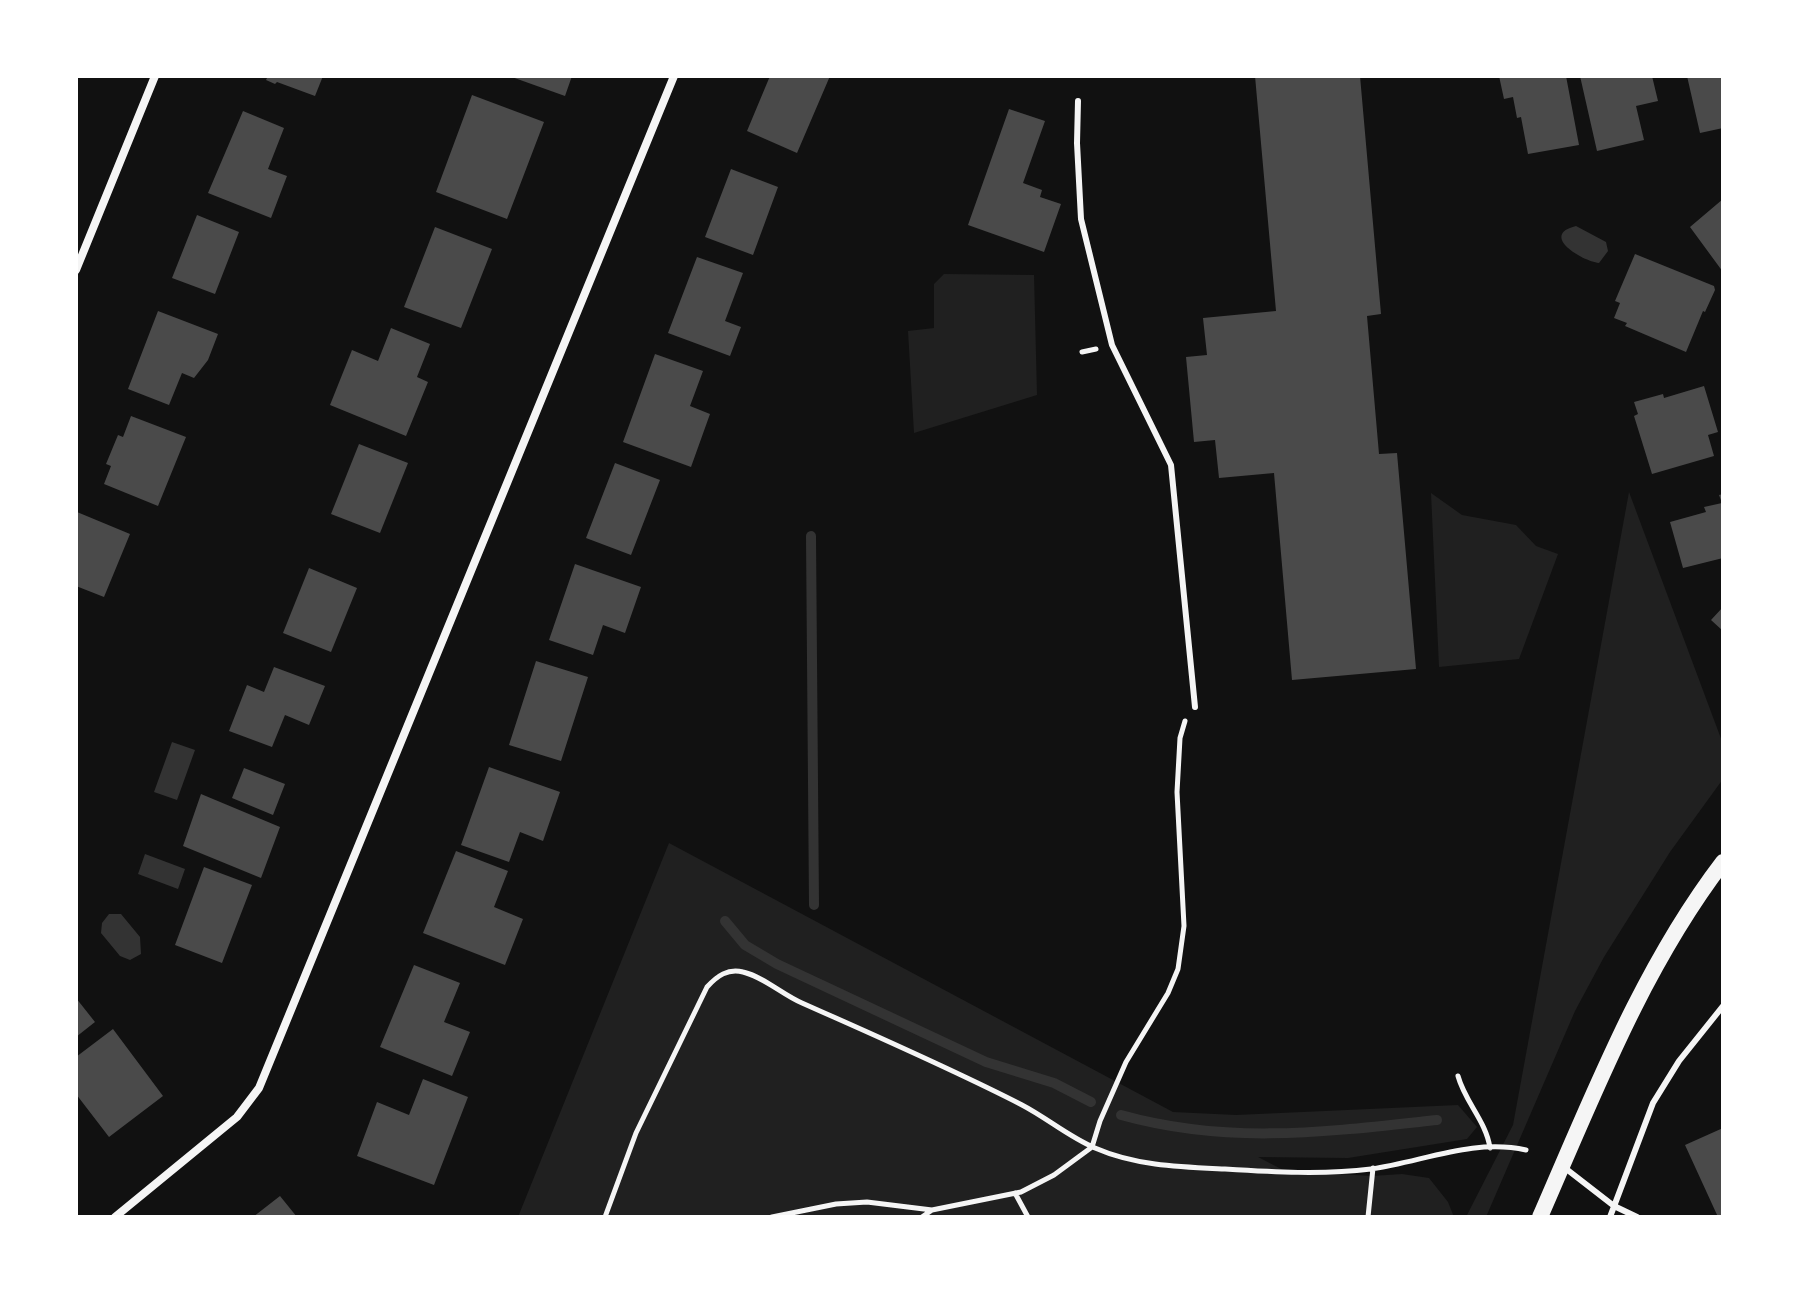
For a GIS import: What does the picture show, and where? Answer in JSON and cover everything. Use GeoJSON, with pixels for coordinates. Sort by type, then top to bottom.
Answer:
{"type":"FeatureCollection","features":[{"type":"Feature","properties":{"kind":"main road"},"geometry":{"type":"LineString","coordinates":[[1540,1217],[1617,1042],[1643,991],[1723,862]]}},
{"type":"Feature","properties":{"kind":"street"},"geometry":{"type":"LineString","coordinates":[[76,270],[155,76]]}},
{"type":"Feature","properties":{"kind":"street"},"geometry":{"type":"LineString","coordinates":[[115,1217],[237,1117],[249,1104],[265,1076],[674,76]]}},
{"type":"Feature","properties":{"kind":"lane"},"geometry":{"type":"LineString","coordinates":[[1078,101],[1081,219],[1114,352],[1171,465],[1195,707]]}},
{"type":"Feature","properties":{"kind":"lane"},"geometry":{"type":"LineString","coordinates":[[1610,1217],[1653,1103],[1679,1061],[1722,1012]]}},
{"type":"Feature","properties":{"kind":"lane"},"geometry":{"type":"LineString","coordinates":[[1563,1166],[1614,1206],[1637,1217]]}},
{"type":"Feature","properties":{"kind":"path"},"geometry":{"type":"LineString","coordinates":[[772,1217],[836,1204],[867,1202],[932,1210],[1015,1193],[1054,1175],[1092,1147],[1126,1062],[1162,1004],[1178,969],[1184,926],[1177,792],[1180,738],[1185,721],[1195,707]]}},
{"type":"Feature","properties":{"kind":"path"},"geometry":{"type":"LineString","coordinates":[[605,1217],[636,1133],[707,987],[715,978],[729,971],[742,971],[783,995],[928,1059],[1025,1107],[1092,1147],[1119,1158],[1191,1168],[1319,1172],[1373,1168],[1445,1153],[1490,1148],[1526,1150]]}},
{"type":"Feature","properties":{"kind":"path"},"geometry":{"type":"LineString","coordinates":[[1458,1076],[1462,1091],[1485,1127],[1490,1148]]}},
{"type":"Feature","properties":{"kind":"path"},"geometry":{"type":"LineString","coordinates":[[1368,1217],[1373,1168]]}},
{"type":"Feature","properties":{"kind":"path"},"geometry":{"type":"LineString","coordinates":[[1015,1193],[1028,1217]]}},
{"type":"Feature","properties":{"kind":"path"},"geometry":{"type":"LineString","coordinates":[[922,1217],[932,1210]]}},
{"type":"Feature","properties":{"kind":"shaded area"},"geometry":{"type":"Polygon","coordinates":[[[1576,226],[1606,242],[1608,251],[1599,263],[1574,253],[1563,241],[1562,235],[1566,230],[1576,226]]]}},
{"type":"Feature","properties":{"kind":"shaded area"},"geometry":{"type":"Polygon","coordinates":[[[944,274],[1034,275],[1037,395],[914,433],[908,331],[934,328],[934,284],[944,274]]]}},
{"type":"Feature","properties":{"kind":"shaded area"},"geometry":{"type":"Polygon","coordinates":[[[1629,492],[1723,744],[1723,779],[1670,852],[1604,957],[1575,1011],[1486,1217],[1466,1217],[1513,1125],[1629,492]]]}},
{"type":"Feature","properties":{"kind":"shaded area"},"geometry":{"type":"Polygon","coordinates":[[[1431,493],[1462,515],[1516,525],[1536,546],[1558,554],[1519,659],[1439,667],[1431,493]]]}},
{"type":"Feature","properties":{"kind":"shaded area"},"geometry":{"type":"Polygon","coordinates":[[[172,742],[195,750],[177,800],[154,792],[172,742]]]}},
{"type":"Feature","properties":{"kind":"shaded area"},"geometry":{"type":"Polygon","coordinates":[[[669,843],[1173,1112],[1236,1115],[1458,1105],[1477,1127],[1467,1139],[1348,1158],[1258,1157],[1285,1171],[1372,1176],[1402,1174],[1429,1178],[1448,1202],[1454,1217],[518,1217],[669,843]]]}},
{"type":"Feature","properties":{"kind":"shaded area"},"geometry":{"type":"Polygon","coordinates":[[[145,854],[185,869],[178,889],[138,874],[145,854]]]}},
{"type":"Feature","properties":{"kind":"shaded area"},"geometry":{"type":"Polygon","coordinates":[[[109,914],[121,914],[140,937],[141,954],[130,960],[120,956],[101,933],[102,923],[109,914]]]}},
{"type":"Feature","properties":{"kind":"building"},"geometry":{"type":"Polygon","coordinates":[[[268,76],[323,76],[315,96],[277,82],[275,84],[266,80],[268,76]]]}},
{"type":"Feature","properties":{"kind":"building"},"geometry":{"type":"Polygon","coordinates":[[[509,76],[572,76],[565,96],[509,76]]]}},
{"type":"Feature","properties":{"kind":"building"},"geometry":{"type":"Polygon","coordinates":[[[770,76],[830,76],[797,153],[747,131],[770,76]]]}},
{"type":"Feature","properties":{"kind":"building"},"geometry":{"type":"Polygon","coordinates":[[[1255,76],[1360,76],[1381,314],[1367,316],[1379,454],[1397,453],[1416,669],[1292,680],[1274,473],[1219,478],[1215,440],[1194,442],[1186,357],[1207,355],[1203,318],[1276,311],[1255,76]]]}},
{"type":"Feature","properties":{"kind":"building"},"geometry":{"type":"Polygon","coordinates":[[[1499,76],[1566,76],[1579,145],[1528,154],[1521,117],[1517,118],[1513,97],[1504,99],[1499,76]]]}},
{"type":"Feature","properties":{"kind":"building"},"geometry":{"type":"Polygon","coordinates":[[[1580,76],[1652,76],[1658,101],[1636,106],[1644,140],[1597,151],[1580,76]]]}},
{"type":"Feature","properties":{"kind":"building"},"geometry":{"type":"Polygon","coordinates":[[[1687,76],[1723,76],[1723,128],[1700,133],[1687,76]]]}},
{"type":"Feature","properties":{"kind":"building"},"geometry":{"type":"Polygon","coordinates":[[[472,95],[544,122],[507,219],[436,192],[472,95]]]}},
{"type":"Feature","properties":{"kind":"building"},"geometry":{"type":"Polygon","coordinates":[[[1009,109],[1045,121],[1023,183],[1042,190],[1040,197],[1061,204],[1044,252],[968,225],[1009,109]]]}},
{"type":"Feature","properties":{"kind":"building"},"geometry":{"type":"Polygon","coordinates":[[[243,111],[284,128],[268,169],[287,176],[271,218],[208,193],[243,111]]]}},
{"type":"Feature","properties":{"kind":"building"},"geometry":{"type":"Polygon","coordinates":[[[731,169],[778,187],[753,255],[705,237],[731,169]]]}},
{"type":"Feature","properties":{"kind":"building"},"geometry":{"type":"Polygon","coordinates":[[[1723,199],[1723,272],[1690,227],[1723,199]]]}},
{"type":"Feature","properties":{"kind":"building"},"geometry":{"type":"Polygon","coordinates":[[[197,215],[239,232],[215,294],[172,278],[197,215]]]}},
{"type":"Feature","properties":{"kind":"building"},"geometry":{"type":"Polygon","coordinates":[[[435,227],[492,249],[461,328],[404,307],[435,227]]]}},
{"type":"Feature","properties":{"kind":"building"},"geometry":{"type":"Polygon","coordinates":[[[1635,254],[1714,286],[1715,290],[1686,352],[1625,326],[1627,323],[1614,318],[1620,303],[1615,301],[1635,254]]]}},
{"type":"Feature","properties":{"kind":"building"},"geometry":{"type":"Polygon","coordinates":[[[697,257],[743,273],[725,321],[741,327],[730,356],[668,333],[697,257]]]}},
{"type":"Feature","properties":{"kind":"building"},"geometry":{"type":"Polygon","coordinates":[[[158,311],[218,334],[208,360],[194,378],[182,373],[169,405],[128,389],[158,311]]]}},
{"type":"Feature","properties":{"kind":"building"},"geometry":{"type":"Polygon","coordinates":[[[391,328],[430,344],[417,377],[428,382],[406,436],[330,405],[352,350],[378,361],[391,328]]]}},
{"type":"Feature","properties":{"kind":"building"},"geometry":{"type":"Polygon","coordinates":[[[655,354],[703,371],[690,406],[710,414],[691,467],[623,442],[655,354]]]}},
{"type":"Feature","properties":{"kind":"building"},"geometry":{"type":"Polygon","coordinates":[[[1704,386],[1718,432],[1708,435],[1714,456],[1652,474],[1634,416],[1638,414],[1634,402],[1663,394],[1664,398],[1704,386]]]}},
{"type":"Feature","properties":{"kind":"building"},"geometry":{"type":"Polygon","coordinates":[[[131,416],[186,437],[158,506],[104,484],[111,466],[106,464],[118,435],[123,437],[131,416]]]}},
{"type":"Feature","properties":{"kind":"building"},"geometry":{"type":"Polygon","coordinates":[[[359,444],[408,463],[380,533],[331,514],[359,444]]]}},
{"type":"Feature","properties":{"kind":"building"},"geometry":{"type":"Polygon","coordinates":[[[615,463],[660,480],[631,555],[586,538],[615,463]]]}},
{"type":"Feature","properties":{"kind":"building"},"geometry":{"type":"Polygon","coordinates":[[[1723,494],[1723,558],[1683,568],[1670,522],[1706,512],[1704,507],[1722,503],[1719,495],[1723,494]]]}},
{"type":"Feature","properties":{"kind":"building"},"geometry":{"type":"Polygon","coordinates":[[[77,512],[130,534],[104,597],[76,586],[77,512]]]}},
{"type":"Feature","properties":{"kind":"building"},"geometry":{"type":"Polygon","coordinates":[[[575,564],[641,587],[625,633],[603,625],[593,655],[549,640],[575,564]]]}},
{"type":"Feature","properties":{"kind":"building"},"geometry":{"type":"Polygon","coordinates":[[[309,568],[357,588],[331,652],[283,633],[309,568]]]}},
{"type":"Feature","properties":{"kind":"building"},"geometry":{"type":"Polygon","coordinates":[[[1723,607],[1723,631],[1711,620],[1723,607]]]}},
{"type":"Feature","properties":{"kind":"building"},"geometry":{"type":"Polygon","coordinates":[[[536,661],[588,677],[561,761],[509,745],[536,661]]]}},
{"type":"Feature","properties":{"kind":"building"},"geometry":{"type":"Polygon","coordinates":[[[274,667],[325,686],[309,725],[285,715],[272,747],[229,731],[247,685],[264,692],[274,667]]]}},
{"type":"Feature","properties":{"kind":"building"},"geometry":{"type":"Polygon","coordinates":[[[489,767],[560,792],[543,841],[520,832],[509,862],[461,845],[489,767]]]}},
{"type":"Feature","properties":{"kind":"building"},"geometry":{"type":"Polygon","coordinates":[[[244,768],[285,784],[273,815],[232,798],[244,768]]]}},
{"type":"Feature","properties":{"kind":"building"},"geometry":{"type":"Polygon","coordinates":[[[201,794],[280,827],[261,878],[183,846],[201,794]]]}},
{"type":"Feature","properties":{"kind":"building"},"geometry":{"type":"Polygon","coordinates":[[[456,851],[508,871],[494,907],[523,919],[505,965],[423,933],[456,851]]]}},
{"type":"Feature","properties":{"kind":"building"},"geometry":{"type":"Polygon","coordinates":[[[204,867],[252,885],[222,963],[175,945],[204,867]]]}},
{"type":"Feature","properties":{"kind":"building"},"geometry":{"type":"Polygon","coordinates":[[[414,965],[460,983],[444,1022],[470,1032],[452,1076],[380,1047],[414,965]]]}},
{"type":"Feature","properties":{"kind":"building"},"geometry":{"type":"Polygon","coordinates":[[[76,998],[95,1022],[76,1037],[76,998]]]}},
{"type":"Feature","properties":{"kind":"building"},"geometry":{"type":"Polygon","coordinates":[[[113,1029],[163,1096],[109,1137],[76,1094],[76,1057],[113,1029]]]}},
{"type":"Feature","properties":{"kind":"building"},"geometry":{"type":"Polygon","coordinates":[[[423,1079],[468,1097],[434,1185],[357,1156],[377,1102],[409,1115],[423,1079]]]}},
{"type":"Feature","properties":{"kind":"building"},"geometry":{"type":"Polygon","coordinates":[[[1723,1128],[1723,1217],[1718,1217],[1685,1145],[1723,1128]]]}},
{"type":"Feature","properties":{"kind":"building"},"geometry":{"type":"Polygon","coordinates":[[[280,1196],[297,1217],[253,1217],[280,1196]]]}},
{"type":"Feature","properties":{"kind":"waterway"},"geometry":{"type":"LineString","coordinates":[[811,536],[814,905]]}},
{"type":"Feature","properties":{"kind":"waterway"},"geometry":{"type":"LineString","coordinates":[[725,921],[745,945],[777,964],[986,1062],[1054,1083],[1091,1102]]}},
{"type":"Feature","properties":{"kind":"waterway"},"geometry":{"type":"LineString","coordinates":[[1121,1115],[1200,1130],[1239,1133],[1317,1132],[1437,1120]]}}]}
